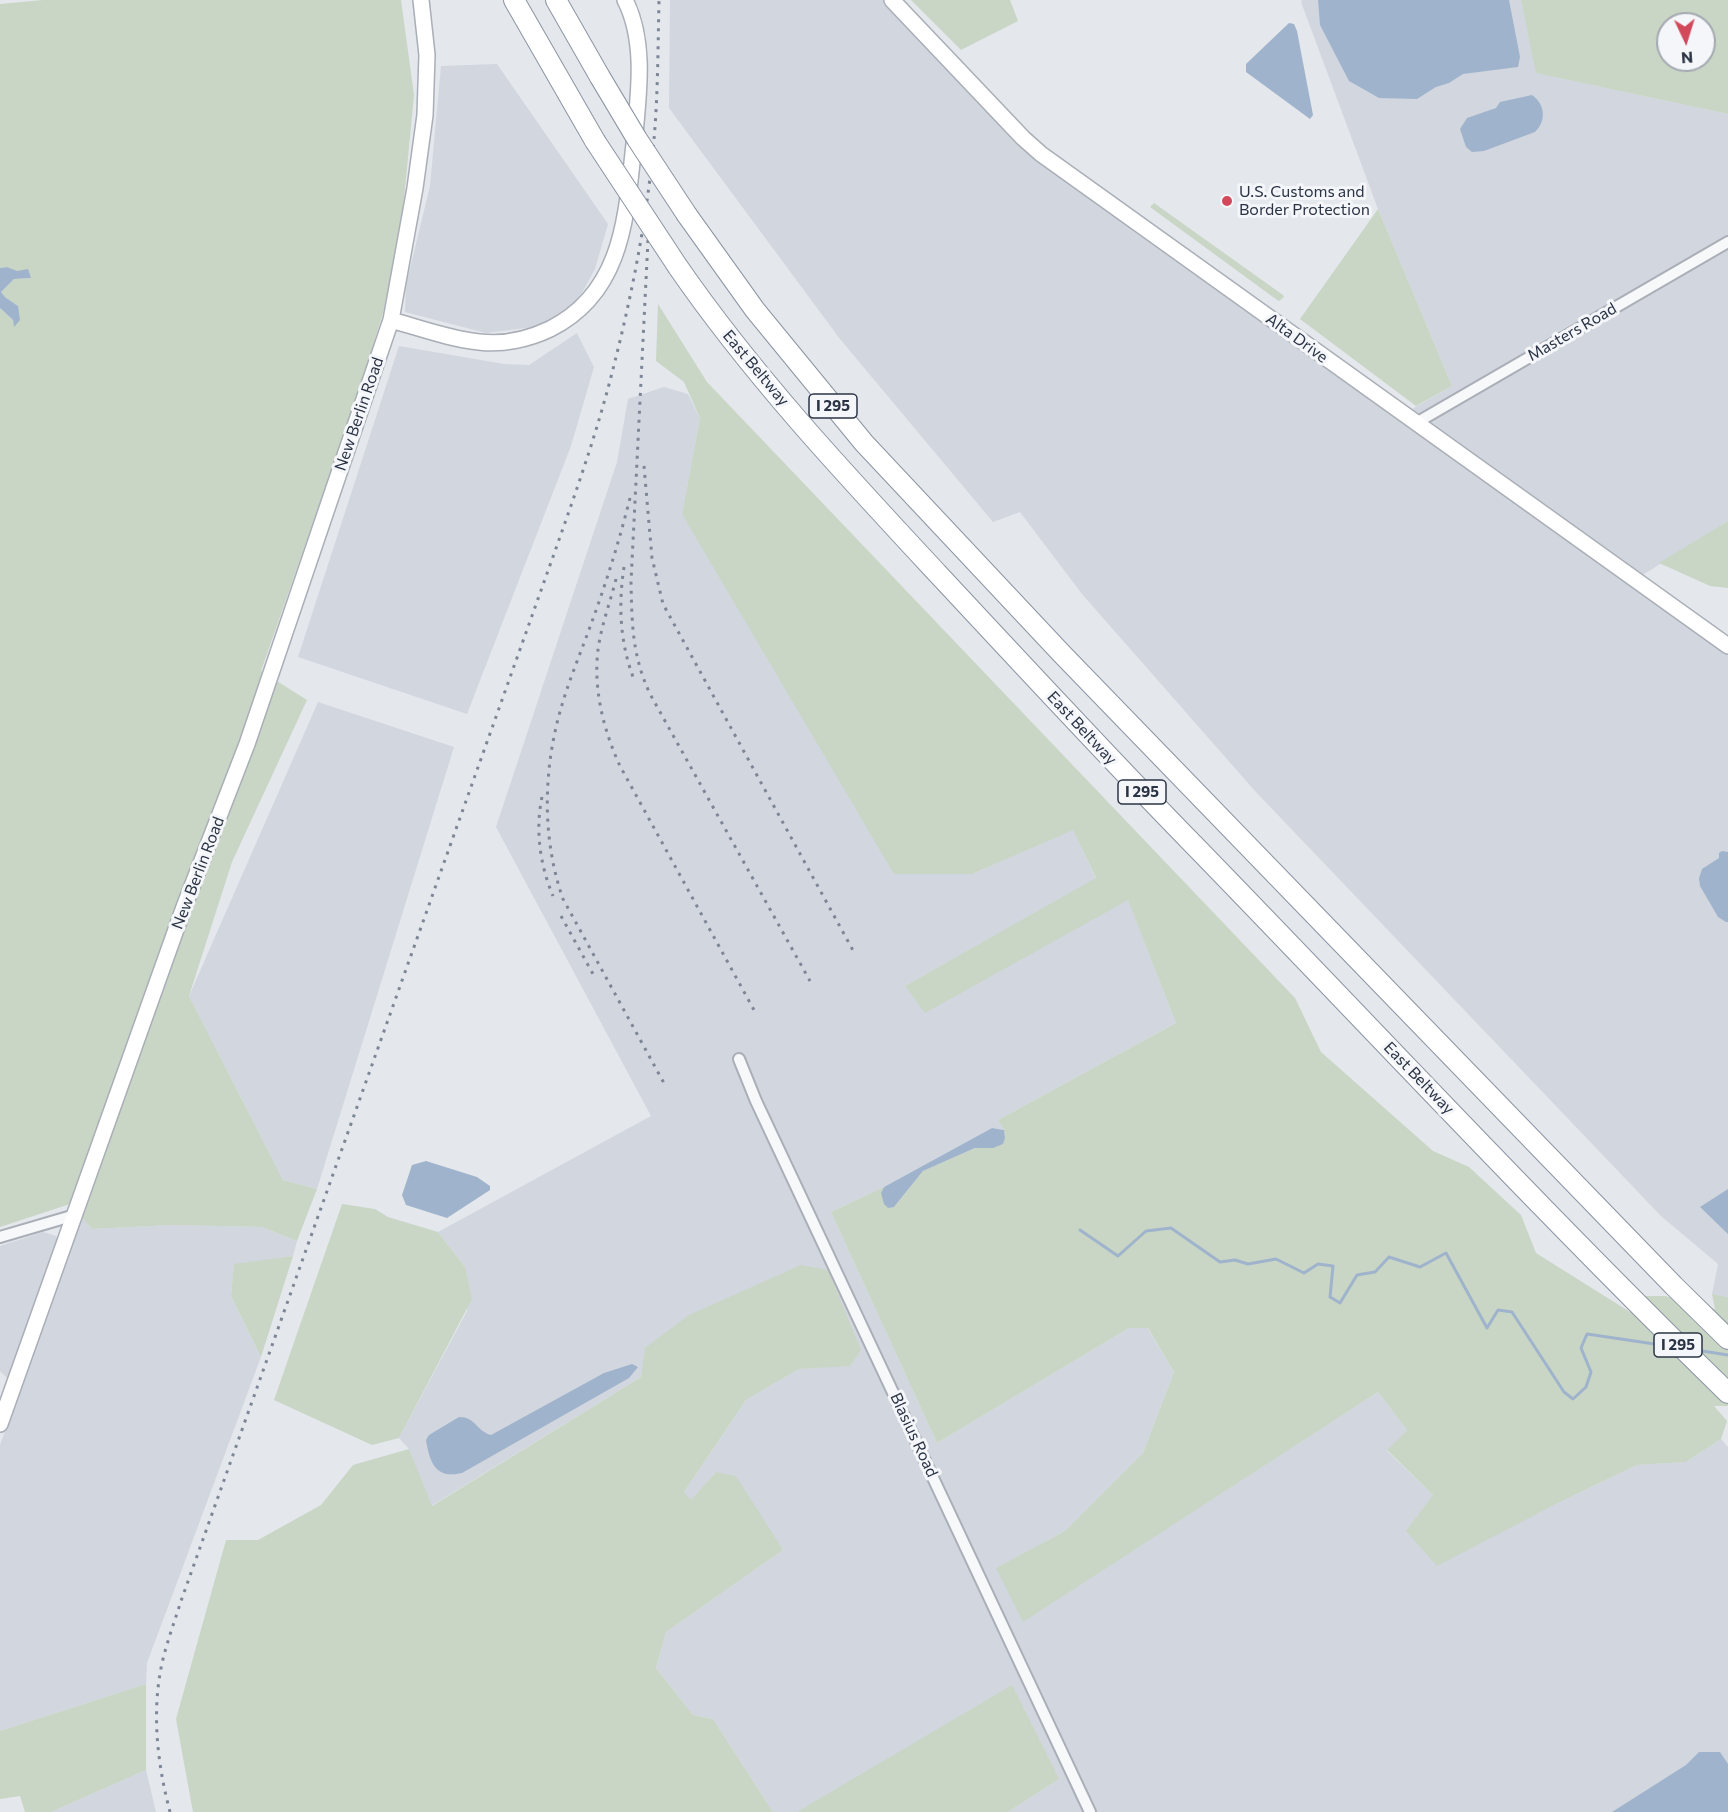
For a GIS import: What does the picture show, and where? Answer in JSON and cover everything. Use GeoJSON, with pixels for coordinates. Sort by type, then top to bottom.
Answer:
{"type":"FeatureCollection","features":[{"type":"Feature","properties":{"kind":"highway","name":"East Beltway"},"geometry":{"type":"LineString","coordinates":[[514,0],[595,141],[678,267],[751,366],[862,492],[1108,757],[1629,1297],[1728,1393]]}},
{"type":"Feature","properties":{"kind":"highway","name":"I 295"},"geometry":{"type":"LineString","coordinates":[[556,0],[637,139],[687,215],[754,310],[864,443],[1078,671],[1728,1339]]}},
{"type":"Feature","properties":{"kind":"street","name":"New Berlin Road"},"geometry":{"type":"LineString","coordinates":[[0,1424],[184,907],[247,744],[391,320],[415,188],[425,115],[427,55],[421,0]]}},
{"type":"Feature","properties":{"kind":"street"},"geometry":{"type":"LineString","coordinates":[[391,320],[479,342],[495,343],[518,340],[539,334],[562,323],[581,309],[598,288],[610,270],[623,228],[636,124],[638,55],[634,27],[625,0]]}},
{"type":"Feature","properties":{"kind":"street","name":"Alta Drive"},"geometry":{"type":"LineString","coordinates":[[892,0],[1023,138],[1041,154],[1728,646]]}},
{"type":"Feature","properties":{"kind":"street","name":"Masters Road"},"geometry":{"type":"LineString","coordinates":[[1416,423],[1728,242]]}},
{"type":"Feature","properties":{"kind":"street","name":"Blasius Road"},"geometry":{"type":"LineString","coordinates":[[739,1059],[759,1107],[1090,1812]]}},
{"type":"Feature","properties":{"kind":"street"},"geometry":{"type":"LineString","coordinates":[[0,1237],[75,1215]]}},
{"type":"Feature","properties":{"kind":"shaded area"},"geometry":{"type":"Polygon","coordinates":[[[670,0],[885,0],[1037,159],[1136,233],[1728,655],[1728,1297],[1712,1294],[1718,1264],[1661,1216],[1255,791],[1082,594],[1020,512],[993,522],[840,339],[669,108],[670,0]]]}},
{"type":"Feature","properties":{"kind":"shaded area"},"geometry":{"type":"Polygon","coordinates":[[[1302,0],[1521,0],[1537,73],[1728,114],[1728,521],[1641,576],[1412,409],[1452,386],[1378,209],[1302,0]]]}},
{"type":"Feature","properties":{"kind":"shaded area"},"geometry":{"type":"Polygon","coordinates":[[[497,64],[608,224],[595,269],[576,304],[542,326],[486,333],[405,312],[406,285],[430,186],[441,66],[497,64]]]}},
{"type":"Feature","properties":{"kind":"shaded area"},"geometry":{"type":"Polygon","coordinates":[[[577,333],[594,367],[571,446],[467,714],[298,657],[399,346],[504,364],[529,365],[577,333]]]}},
{"type":"Feature","properties":{"kind":"shaded area"},"geometry":{"type":"Polygon","coordinates":[[[664,387],[688,394],[700,418],[682,514],[972,874],[1073,829],[1096,879],[905,986],[925,1012],[1128,899],[1176,1023],[998,1120],[1004,1130],[992,1128],[884,1187],[831,1212],[937,1443],[1129,1328],[1147,1327],[1174,1372],[1143,1453],[1065,1531],[997,1568],[1023,1621],[1378,1392],[1407,1430],[1387,1451],[1433,1495],[1554,1505],[1637,1465],[1686,1462],[1721,1439],[1728,1447],[1728,1812],[1008,1812],[1059,1779],[797,1812],[773,1812],[713,1719],[693,1715],[656,1668],[666,1632],[783,1550],[715,1473],[691,1501],[684,1492],[746,1400],[799,1369],[850,1365],[646,1348],[641,1377],[431,1506],[409,1449],[399,1438],[467,1311],[465,1267],[438,1232],[651,1116],[496,827],[617,462],[628,399],[664,387]]]}},
{"type":"Feature","properties":{"kind":"shaded area"},"geometry":{"type":"Polygon","coordinates":[[[318,702],[454,747],[317,1189],[283,1180],[189,996],[318,702]]]}},
{"type":"Feature","properties":{"kind":"shaded area"},"geometry":{"type":"Polygon","coordinates":[[[81,1216],[92,1229],[171,1225],[262,1227],[297,1241],[293,1256],[234,1265],[231,1296],[261,1357],[147,1663],[146,1684],[0,1731],[0,1445],[81,1216]]]}},
{"type":"Feature","properties":{"kind":"shaded area"},"geometry":{"type":"Polygon","coordinates":[[[43,1232],[56,1236],[59,1245],[16,1369],[7,1378],[0,1371],[0,1246],[43,1232]]]}},
{"type":"Feature","properties":{"kind":"shaded area"},"geometry":{"type":"Polygon","coordinates":[[[146,1770],[156,1812],[51,1812],[146,1770]]]}},
{"type":"Feature","properties":{"kind":"green space"},"geometry":{"type":"Polygon","coordinates":[[[43,0],[401,0],[414,95],[401,230],[383,313],[358,394],[261,671],[307,700],[232,862],[189,996],[283,1180],[317,1189],[297,1241],[262,1227],[171,1225],[92,1229],[70,1204],[0,1227],[0,308],[13,320],[14,326],[18,306],[1,292],[14,279],[31,278],[7,267],[0,268],[0,4],[43,0]]]}},
{"type":"Feature","properties":{"kind":"green space"},"geometry":{"type":"Polygon","coordinates":[[[911,0],[1010,0],[1018,21],[961,50],[911,0]]]}},
{"type":"Feature","properties":{"kind":"green space"},"geometry":{"type":"Polygon","coordinates":[[[1521,0],[1728,0],[1728,114],[1536,73],[1521,0]]]}},
{"type":"Feature","properties":{"kind":"green space"},"geometry":{"type":"Polygon","coordinates":[[[1154,203],[1284,297],[1279,301],[1273,297],[1150,207],[1154,203]]]}},
{"type":"Feature","properties":{"kind":"green space"},"geometry":{"type":"Polygon","coordinates":[[[1378,209],[1452,386],[1416,406],[1300,319],[1378,209]]]}},
{"type":"Feature","properties":{"kind":"green space"},"geometry":{"type":"Polygon","coordinates":[[[658,304],[707,382],[1295,998],[1321,1052],[1433,1151],[1469,1167],[1521,1215],[1536,1253],[1630,1312],[1639,1296],[1665,1296],[1715,1309],[1712,1294],[1728,1297],[1728,1406],[1714,1406],[1727,1421],[1721,1439],[1686,1462],[1637,1465],[1437,1566],[1406,1531],[1433,1495],[1387,1450],[1407,1430],[1378,1392],[1023,1622],[996,1568],[1065,1531],[1143,1453],[1174,1372],[1148,1328],[1129,1328],[937,1443],[831,1212],[884,1187],[881,1193],[894,1207],[923,1171],[975,1148],[993,1148],[1005,1138],[1004,1130],[998,1120],[1176,1023],[1128,900],[925,1013],[905,986],[1096,878],[1073,830],[972,874],[894,874],[682,514],[700,418],[684,382],[656,361],[658,304]]]}},
{"type":"Feature","properties":{"kind":"green space"},"geometry":{"type":"Polygon","coordinates":[[[1728,521],[1728,588],[1710,586],[1659,563],[1728,521]]]}},
{"type":"Feature","properties":{"kind":"green space"},"geometry":{"type":"Polygon","coordinates":[[[342,1204],[375,1209],[388,1217],[438,1232],[465,1267],[472,1299],[399,1438],[372,1445],[274,1400],[342,1204]]]}},
{"type":"Feature","properties":{"kind":"green space"},"geometry":{"type":"Polygon","coordinates":[[[293,1256],[261,1357],[231,1296],[234,1264],[293,1256]]]}},
{"type":"Feature","properties":{"kind":"green space"},"geometry":{"type":"Polygon","coordinates":[[[801,1265],[828,1270],[861,1350],[850,1366],[799,1369],[746,1400],[684,1492],[691,1500],[716,1472],[736,1476],[783,1550],[666,1632],[656,1668],[693,1715],[713,1719],[773,1812],[193,1812],[176,1719],[226,1540],[258,1540],[321,1505],[353,1465],[409,1449],[432,1506],[641,1377],[645,1348],[689,1315],[801,1265]]]}},
{"type":"Feature","properties":{"kind":"green space"},"geometry":{"type":"Polygon","coordinates":[[[146,1684],[146,1770],[51,1812],[25,1812],[20,1796],[0,1799],[0,1731],[146,1684]]]}},
{"type":"Feature","properties":{"kind":"green space"},"geometry":{"type":"Polygon","coordinates":[[[1012,1685],[1059,1779],[1008,1812],[797,1812],[1012,1685]]]}},
{"type":"Feature","properties":{"kind":"water"},"geometry":{"type":"Polygon","coordinates":[[[1318,0],[1509,0],[1520,57],[1518,67],[1463,74],[1417,99],[1379,98],[1349,81],[1320,25],[1318,0]]]}},
{"type":"Feature","properties":{"kind":"water"},"geometry":{"type":"Polygon","coordinates":[[[1289,23],[1294,24],[1297,31],[1313,115],[1310,119],[1246,72],[1246,64],[1289,23]]]}},
{"type":"Feature","properties":{"kind":"water"},"geometry":{"type":"Polygon","coordinates":[[[1532,95],[1540,103],[1543,113],[1539,128],[1535,132],[1484,151],[1472,152],[1466,147],[1460,129],[1467,118],[1496,108],[1500,102],[1532,95]]]}},
{"type":"Feature","properties":{"kind":"water"},"geometry":{"type":"Polygon","coordinates":[[[7,267],[17,271],[28,269],[31,278],[14,279],[1,292],[18,306],[20,320],[14,327],[13,320],[0,308],[0,268],[7,267]]]}},
{"type":"Feature","properties":{"kind":"water"},"geometry":{"type":"Polygon","coordinates":[[[1728,852],[1728,922],[1718,917],[1700,886],[1699,878],[1702,869],[1719,858],[1719,853],[1728,852]]]}},
{"type":"Feature","properties":{"kind":"water"},"geometry":{"type":"Polygon","coordinates":[[[992,1128],[1004,1130],[1003,1144],[993,1148],[975,1148],[923,1171],[894,1207],[888,1208],[884,1204],[881,1193],[884,1187],[992,1128]]]}},
{"type":"Feature","properties":{"kind":"water"},"geometry":{"type":"Polygon","coordinates":[[[426,1161],[477,1177],[490,1186],[490,1190],[447,1218],[406,1205],[402,1195],[412,1165],[426,1161]]]}},
{"type":"Feature","properties":{"kind":"water"},"geometry":{"type":"Polygon","coordinates":[[[1728,1189],[1728,1234],[1700,1207],[1728,1189]]]}},
{"type":"Feature","properties":{"kind":"water"},"geometry":{"type":"Polygon","coordinates":[[[632,1364],[638,1367],[629,1378],[462,1473],[440,1472],[432,1463],[426,1440],[429,1435],[459,1417],[469,1419],[491,1435],[604,1373],[632,1364]]]}},
{"type":"Feature","properties":{"kind":"water"},"geometry":{"type":"Polygon","coordinates":[[[1699,1752],[1720,1752],[1728,1764],[1728,1812],[1612,1812],[1686,1765],[1699,1752]]]}},
{"type":"Feature","properties":{"kind":"waterway"},"geometry":{"type":"LineString","coordinates":[[1080,1230],[1118,1256],[1146,1231],[1171,1228],[1220,1262],[1235,1260],[1248,1264],[1276,1259],[1304,1273],[1318,1264],[1333,1266],[1330,1297],[1340,1303],[1357,1275],[1375,1272],[1389,1257],[1420,1267],[1446,1253],[1487,1328],[1498,1310],[1512,1312],[1564,1392],[1573,1399],[1586,1387],[1591,1372],[1581,1348],[1587,1334],[1668,1346]]}},
{"type":"Feature","properties":{"kind":"waterway"},"geometry":{"type":"LineString","coordinates":[[1696,1350],[1728,1355]]}},
{"type":"Feature","properties":{"kind":"railway"},"geometry":{"type":"LineString","coordinates":[[170,1812],[157,1736],[159,1678],[169,1637],[566,519],[606,394],[633,280],[649,188],[656,111],[659,0]]}},
{"type":"Feature","properties":{"kind":"railway"},"geometry":{"type":"LineString","coordinates":[[648,240],[631,582],[636,653],[650,694],[810,981]]}},
{"type":"Feature","properties":{"kind":"railway"},"geometry":{"type":"LineString","coordinates":[[644,466],[652,558],[663,604],[855,954]]}},
{"type":"Feature","properties":{"kind":"railway"},"geometry":{"type":"LineString","coordinates":[[630,498],[609,572],[558,719],[550,764],[547,810],[552,855],[563,899],[665,1085]]}},
{"type":"Feature","properties":{"kind":"railway"},"geometry":{"type":"LineString","coordinates":[[624,567],[621,596],[623,640],[635,682]]}},
{"type":"Feature","properties":{"kind":"railway"},"geometry":{"type":"LineString","coordinates":[[616,579],[602,631],[597,671],[600,703],[608,736],[620,766],[754,1010]]}},
{"type":"Feature","properties":{"kind":"railway"},"geometry":{"type":"LineString","coordinates":[[542,797],[539,822],[540,847],[553,896]]}},
{"type":"Feature","properties":{"kind":"railway"},"geometry":{"type":"LineString","coordinates":[[561,916],[593,974]]}},
{"type":"Feature","properties":{"kind":"place","name":"U.S. Customs and Border Protection"},"geometry":{"type":"Point","coordinates":[1227,201]}}]}
